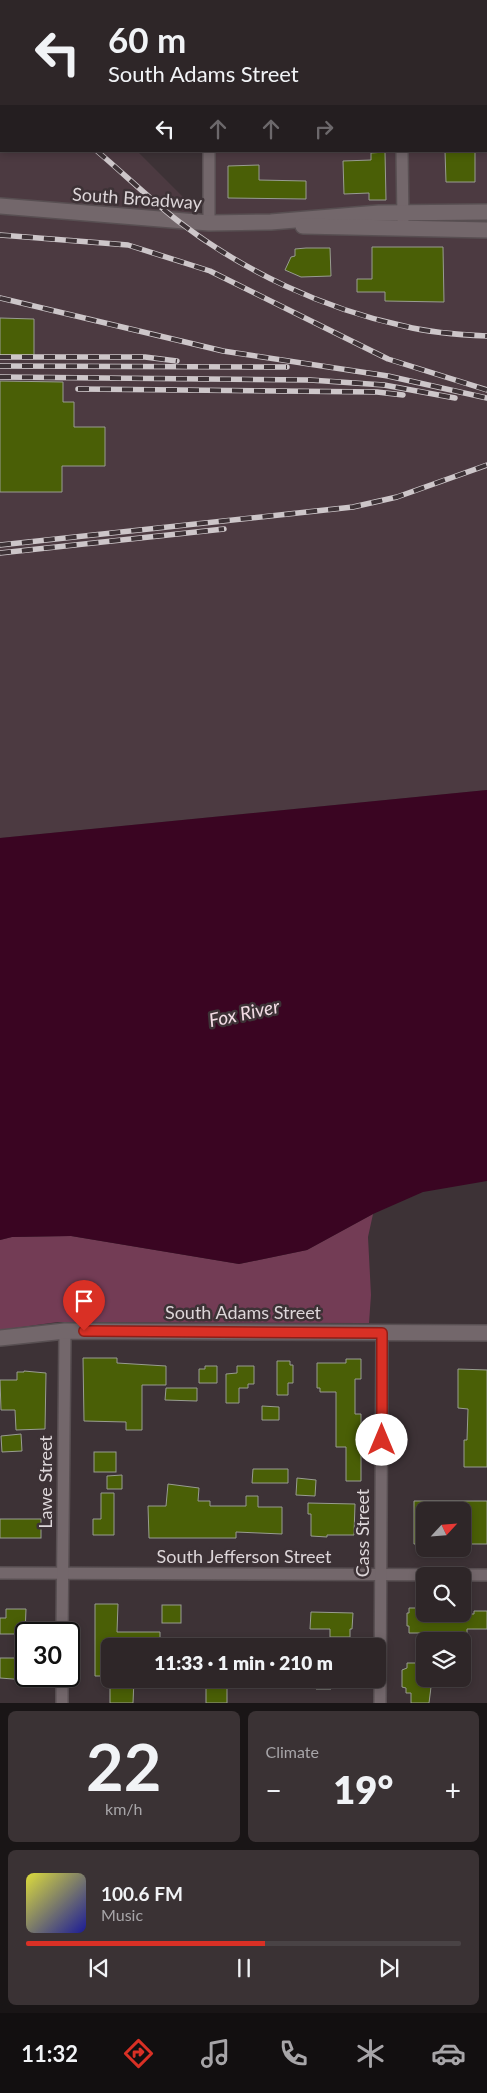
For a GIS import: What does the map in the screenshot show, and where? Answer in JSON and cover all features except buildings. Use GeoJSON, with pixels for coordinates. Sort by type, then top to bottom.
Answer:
{"type":"FeatureCollection","features":[{"type":"Feature","properties":{"kind":"street"},"geometry":{"type":"LineString","coordinates":[[209,152],[209,223]]}},
{"type":"Feature","properties":{"kind":"street"},"geometry":{"type":"LineString","coordinates":[[402,152],[403,229]]}},
{"type":"Feature","properties":{"kind":"street","name":"South Broadway"},"geometry":{"type":"LineString","coordinates":[[0,206],[209,223],[271,222],[316,217],[403,212],[487,212]]}},
{"type":"Feature","properties":{"kind":"street","name":"South Broadway"},"geometry":{"type":"LineString","coordinates":[[271,222],[306,227],[487,230]]}},
{"type":"Feature","properties":{"kind":"street","name":"South Adams Street"},"geometry":{"type":"LineString","coordinates":[[0,1338],[64,1331],[487,1333]]}},
{"type":"Feature","properties":{"kind":"street","name":"Lawe Street"},"geometry":{"type":"LineString","coordinates":[[62,1622],[64,1331]]}},
{"type":"Feature","properties":{"kind":"street","name":"Cass Street"},"geometry":{"type":"LineString","coordinates":[[380,1703],[382,1333]]}},
{"type":"Feature","properties":{"kind":"street","name":"South Jefferson Street"},"geometry":{"type":"LineString","coordinates":[[0,1572],[487,1575]]}},
{"type":"Feature","properties":{"kind":"street"},"geometry":{"type":"LineString","coordinates":[[62,1687],[62,1703]]}},
{"type":"Feature","properties":{"kind":"shaded area"},"geometry":{"type":"Polygon","coordinates":[[[0,152],[138,152],[208,222],[209,152],[487,152],[487,790],[0,838],[0,152]]]}},
{"type":"Feature","properties":{"kind":"shaded area"},"geometry":{"type":"Polygon","coordinates":[[[373,1214],[368,1237],[371,1295],[369,1323],[58,1322],[0,1330],[0,1240],[12,1237],[71,1236],[239,1264],[307,1250],[373,1214]]]}},
{"type":"Feature","properties":{"kind":"water","name":"Fox River"},"geometry":{"type":"Polygon","coordinates":[[[487,790],[487,1181],[423,1192],[373,1214],[307,1250],[239,1264],[71,1236],[12,1237],[0,1240],[0,838],[487,790]]]}},
{"type":"Feature","properties":{"kind":"railway"},"geometry":{"type":"LineString","coordinates":[[98,152],[168,213],[203,239],[229,256],[285,286],[374,319],[424,330],[487,336]]}},
{"type":"Feature","properties":{"kind":"railway"},"geometry":{"type":"LineString","coordinates":[[0,235],[128,245],[210,271],[388,359],[487,390]]}},
{"type":"Feature","properties":{"kind":"railway"},"geometry":{"type":"LineString","coordinates":[[0,298],[223,351],[388,376],[487,398]]}},
{"type":"Feature","properties":{"kind":"railway"},"geometry":{"type":"LineString","coordinates":[[0,357],[145,357],[177,361]]}},
{"type":"Feature","properties":{"kind":"railway"},"geometry":{"type":"LineString","coordinates":[[0,366],[287,367]]}},
{"type":"Feature","properties":{"kind":"railway"},"geometry":{"type":"LineString","coordinates":[[0,377],[310,380],[384,385],[455,398]]}},
{"type":"Feature","properties":{"kind":"railway"},"geometry":{"type":"LineString","coordinates":[[78,389],[377,392],[403,395]]}},
{"type":"Feature","properties":{"kind":"railway"},"geometry":{"type":"LineString","coordinates":[[0,545],[353,507],[397,497],[487,465]]}},
{"type":"Feature","properties":{"kind":"railway"},"geometry":{"type":"LineString","coordinates":[[0,553],[224,529]]}},
{"type":"Feature","properties":{"kind":"route"},"geometry":{"type":"LineString","coordinates":[[84,1331],[382,1333],[382,1440]]}}]}
